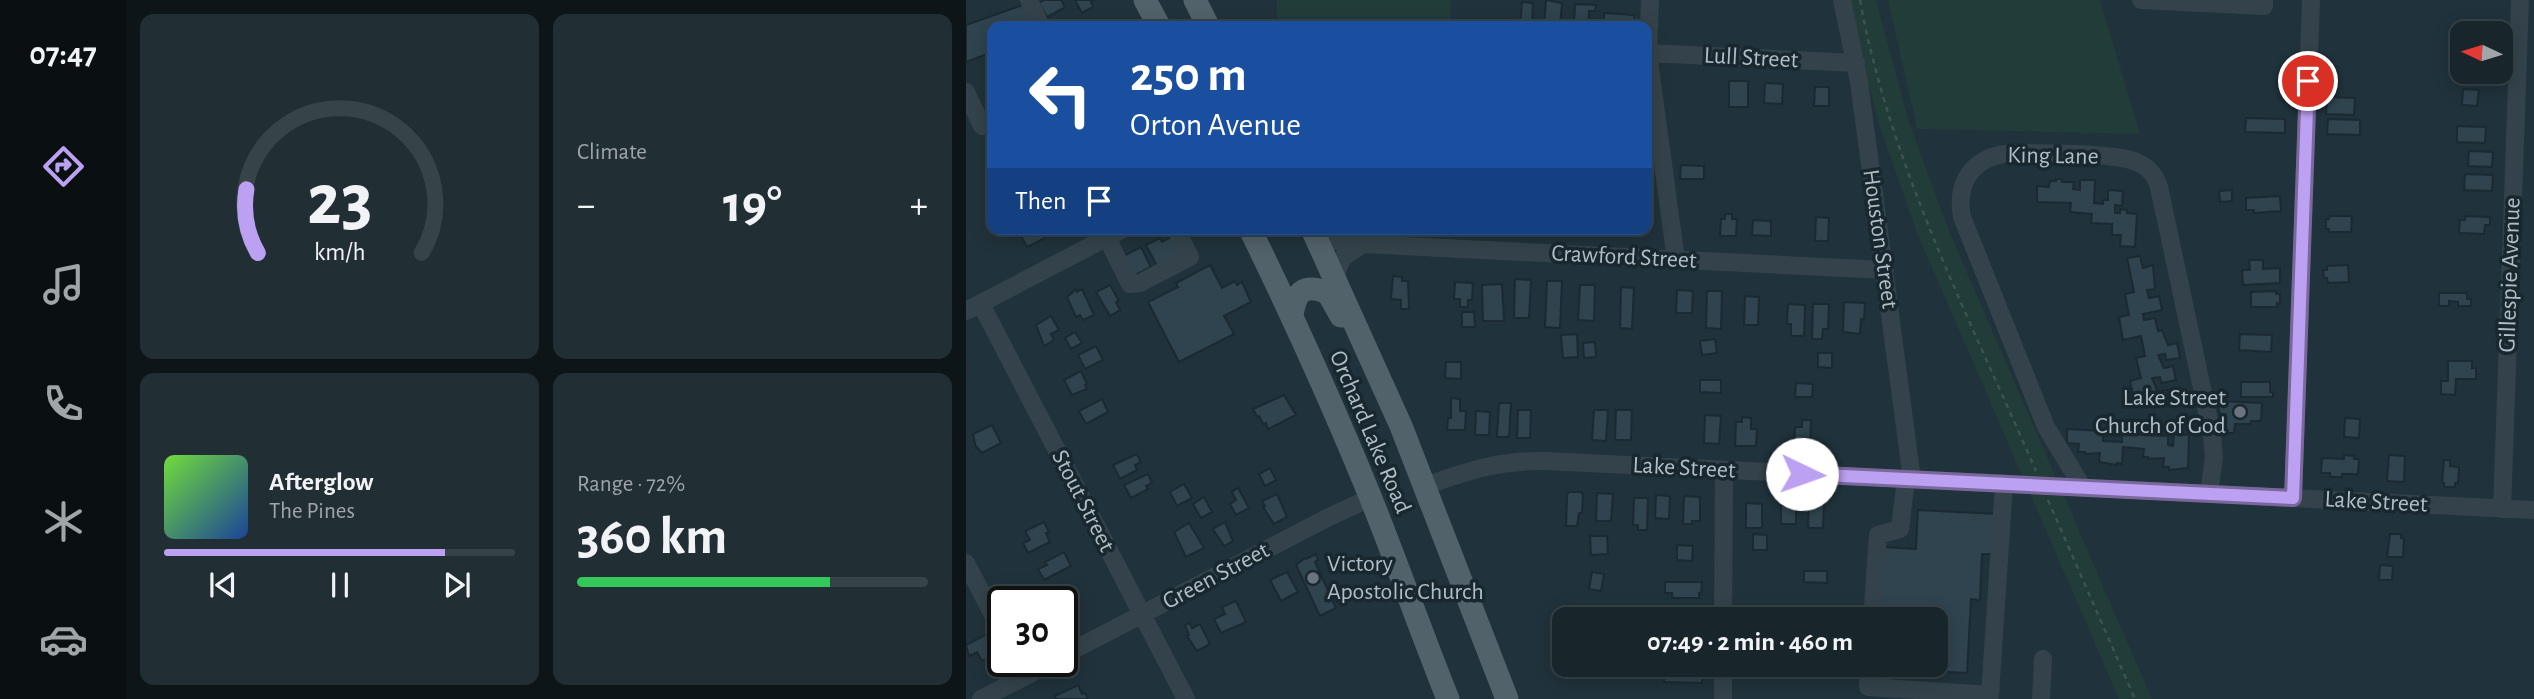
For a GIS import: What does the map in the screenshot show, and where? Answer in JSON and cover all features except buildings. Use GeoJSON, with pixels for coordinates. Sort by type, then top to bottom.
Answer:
{"type":"FeatureCollection","features":[{"type":"Feature","properties":{"kind":"main road"},"geometry":{"type":"LineString","coordinates":[[1133,0],[1144,21]]}},
{"type":"Feature","properties":{"kind":"main road"},"geometry":{"type":"LineString","coordinates":[[1145,0],[1156,21]]}},
{"type":"Feature","properties":{"kind":"main road"},"geometry":{"type":"LineString","coordinates":[[1195,0],[1206,21]]}},
{"type":"Feature","properties":{"kind":"main road","name":"Orchard Lake Road"},"geometry":{"type":"LineString","coordinates":[[1253,235],[1292,315],[1370,498],[1448,699]]}},
{"type":"Feature","properties":{"kind":"main road","name":"Orchard Lake Road"},"geometry":{"type":"LineString","coordinates":[[1314,235],[1401,426],[1507,699]]}},
{"type":"Feature","properties":{"kind":"main road"},"geometry":{"type":"LineString","coordinates":[[1292,315],[1299,293],[1317,288],[1328,293],[1387,420],[1401,426]]}},
{"type":"Feature","properties":{"kind":"main road"},"geometry":{"type":"LineString","coordinates":[[1420,630],[1438,645],[1460,699]]}},
{"type":"Feature","properties":{"kind":"street"},"geometry":{"type":"LineString","coordinates":[[1029,0],[1039,21]]}},
{"type":"Feature","properties":{"kind":"street"},"geometry":{"type":"LineString","coordinates":[[1649,21],[1650,0]]}},
{"type":"Feature","properties":{"kind":"street","name":"Houston Street"},"geometry":{"type":"LineString","coordinates":[[1842,0],[1856,63],[1885,270],[1909,479],[1900,529],[1878,535],[1873,607]]}},
{"type":"Feature","properties":{"kind":"street"},"geometry":{"type":"LineString","coordinates":[[2141,0],[2264,6],[2264,0]]}},
{"type":"Feature","properties":{"kind":"street"},"geometry":{"type":"LineString","coordinates":[[2293,498],[2311,0]]}},
{"type":"Feature","properties":{"kind":"street","name":"Gillespie Avenue"},"geometry":{"type":"LineString","coordinates":[[2502,509],[2520,0]]}},
{"type":"Feature","properties":{"kind":"street","name":"Lull Street"},"geometry":{"type":"LineString","coordinates":[[1652,53],[1856,63]]}},
{"type":"Feature","properties":{"kind":"street"},"geometry":{"type":"LineString","coordinates":[[1652,84],[1675,260]]}},
{"type":"Feature","properties":{"kind":"street"},"geometry":{"type":"LineString","coordinates":[[966,92],[982,126],[987,124]]}},
{"type":"Feature","properties":{"kind":"street","name":"King Lane"},"geometry":{"type":"LineString","coordinates":[[2083,488],[2042,419],[1962,217],[1961,198],[1966,180],[1980,162],[1996,155],[2013,153],[2119,158],[2140,163],[2154,175],[2159,187],[2212,435],[2214,457],[2209,494]]}},
{"type":"Feature","properties":{"kind":"street"},"geometry":{"type":"LineString","coordinates":[[973,308],[1112,235]]}},
{"type":"Feature","properties":{"kind":"street"},"geometry":{"type":"LineString","coordinates":[[1107,238],[1130,284],[1140,283],[1190,257],[1179,235]]}},
{"type":"Feature","properties":{"kind":"street","name":"Crawford Street"},"geometry":{"type":"LineString","coordinates":[[1319,235],[1363,244],[1885,270]]}},
{"type":"Feature","properties":{"kind":"street"},"geometry":{"type":"LineString","coordinates":[[1335,276],[1342,258],[1363,244]]}},
{"type":"Feature","properties":{"kind":"street","name":"Stout Street"},"geometry":{"type":"LineString","coordinates":[[973,308],[1186,699]]}},
{"type":"Feature","properties":{"kind":"street","name":"Lake Street"},"geometry":{"type":"LineString","coordinates":[[1425,486],[1487,465],[1517,460],[2083,488],[2176,499],[2209,494],[2293,498],[2360,508],[2534,510]]}},
{"type":"Feature","properties":{"kind":"street"},"geometry":{"type":"LineString","coordinates":[[1723,607],[1724,470]]}},
{"type":"Feature","properties":{"kind":"street"},"geometry":{"type":"LineString","coordinates":[[1868,693],[1990,695],[2004,484]]}},
{"type":"Feature","properties":{"kind":"street","name":"Green Street"},"geometry":{"type":"LineString","coordinates":[[1078,648],[1340,511],[1370,498]]}},
{"type":"Feature","properties":{"kind":"street"},"geometry":{"type":"LineString","coordinates":[[966,563],[987,603]]}},
{"type":"Feature","properties":{"kind":"street"},"geometry":{"type":"LineString","coordinates":[[2041,699],[2043,659]]}},
{"type":"Feature","properties":{"kind":"street"},"geometry":{"type":"LineString","coordinates":[[981,699],[1010,677]]}},
{"type":"Feature","properties":{"kind":"street"},"geometry":{"type":"LineString","coordinates":[[1723,677],[1723,699]]}},
{"type":"Feature","properties":{"kind":"path"},"geometry":{"type":"LineString","coordinates":[[1860,0],[1883,95],[1919,199],[2135,699]]}},
{"type":"Feature","properties":{"kind":"green space"},"geometry":{"type":"Polygon","coordinates":[[[1277,0],[1451,0],[1450,21],[1277,21],[1277,0]]]}},
{"type":"Feature","properties":{"kind":"green space"},"geometry":{"type":"Polygon","coordinates":[[[1845,0],[1876,0],[1908,119],[1949,231],[2152,699],[2119,699],[1917,233],[1880,127],[1845,0]]]}},
{"type":"Feature","properties":{"kind":"green space"},"geometry":{"type":"Polygon","coordinates":[[[1888,0],[2100,0],[2140,134],[1917,129],[1888,0]]]}},
{"type":"Feature","properties":{"kind":"place","name":"Lake Street Church of God"},"geometry":{"type":"Point","coordinates":[2240,412]}},
{"type":"Feature","properties":{"kind":"place","name":"Victory Apostolic Church"},"geometry":{"type":"Point","coordinates":[1313,578]}},
{"type":"Feature","properties":{"kind":"route"},"geometry":{"type":"LineString","coordinates":[[1802,474],[2293,498],[2308,81]]}}]}
